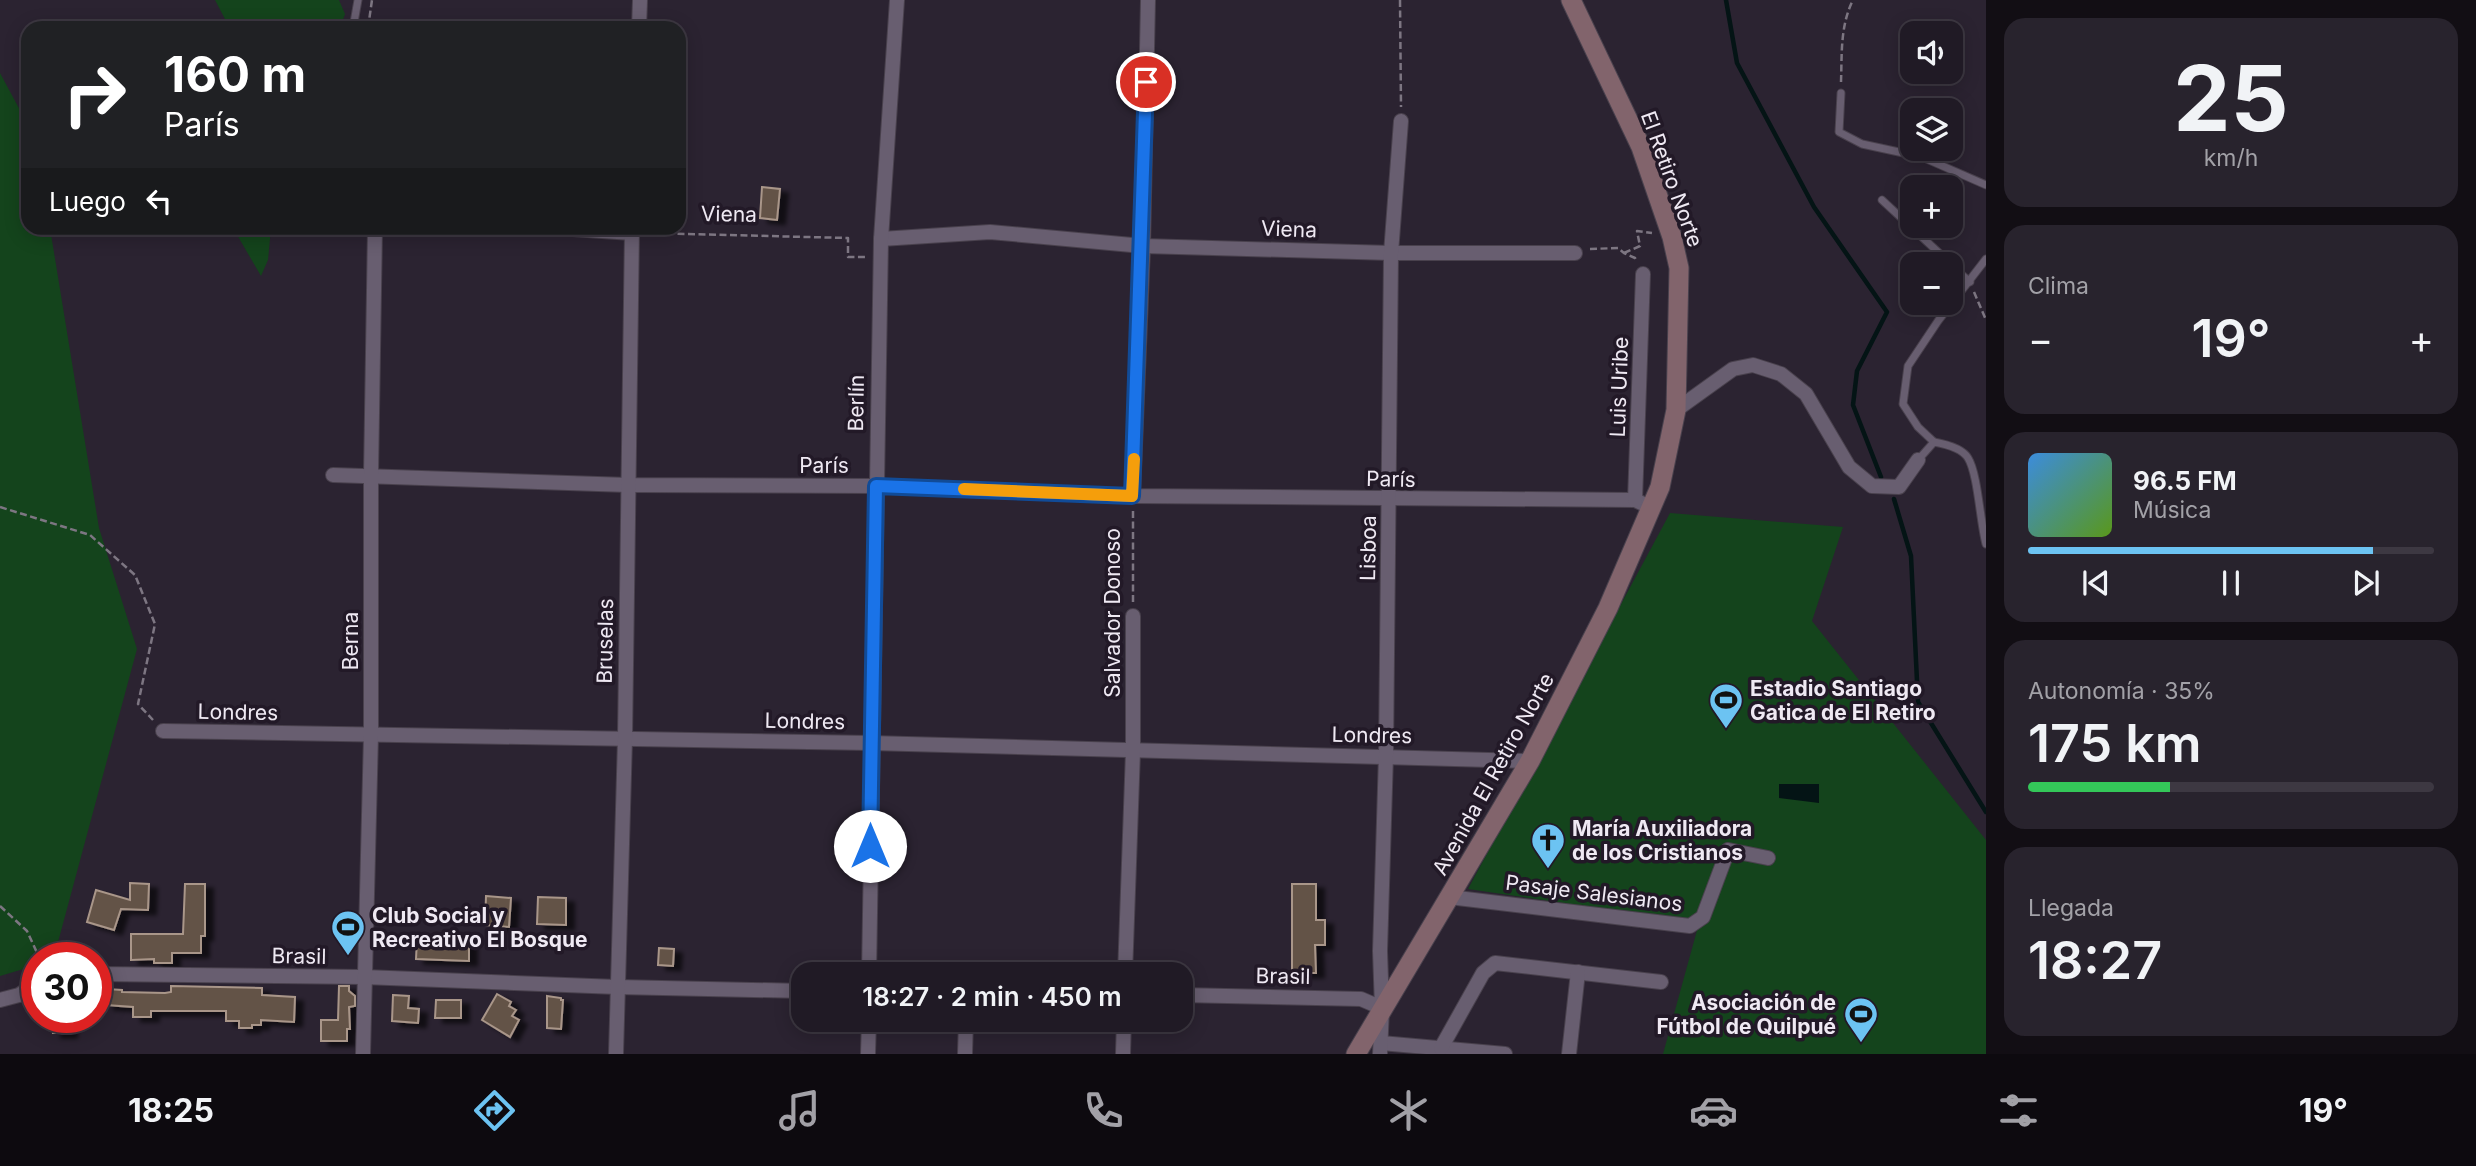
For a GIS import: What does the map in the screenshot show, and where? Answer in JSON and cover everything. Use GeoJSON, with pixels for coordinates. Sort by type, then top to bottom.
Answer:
{"type":"FeatureCollection","features":[{"type":"Feature","properties":{"kind":"street"},"geometry":{"type":"LineString","coordinates":[[639,21],[640,0]]}},
{"type":"Feature","properties":{"kind":"street","name":"Berlín"},"geometry":{"type":"LineString","coordinates":[[869,962],[880,258],[897,0]]}},
{"type":"Feature","properties":{"kind":"street"},"geometry":{"type":"LineString","coordinates":[[1132,496],[1143,246],[1148,0]]}},
{"type":"Feature","properties":{"kind":"street","name":"El Retiro Norte"},"geometry":{"type":"LineString","coordinates":[[1571,0],[1641,147],[1672,237],[1679,268],[1676,410],[1660,487],[1642,504]]}},
{"type":"Feature","properties":{"kind":"street","name":"Lisboa"},"geometry":{"type":"LineString","coordinates":[[1381,1049],[1380,951],[1386,755],[1391,253],[1401,121]]}},
{"type":"Feature","properties":{"kind":"street","name":"Viena"},"geometry":{"type":"LineString","coordinates":[[881,239],[990,232],[1143,246],[1391,253],[1575,253]]}},
{"type":"Feature","properties":{"kind":"street","name":"Berna"},"geometry":{"type":"LineString","coordinates":[[363,1054],[370,735],[375,235]]}},
{"type":"Feature","properties":{"kind":"street","name":"Bruselas"},"geometry":{"type":"LineString","coordinates":[[616,1054],[625,739],[632,235]]}},
{"type":"Feature","properties":{"kind":"street","name":"Luis Uribe"},"geometry":{"type":"LineString","coordinates":[[1642,504],[1643,274]]}},
{"type":"Feature","properties":{"kind":"street"},"geometry":{"type":"LineString","coordinates":[[1676,410],[1733,369],[1754,365],[1781,374],[1807,394],[1849,467],[1872,486],[1899,487],[1918,460]]}},
{"type":"Feature","properties":{"kind":"street","name":"París"},"geometry":{"type":"LineString","coordinates":[[333,475],[628,485],[876,486],[1132,496],[1642,504]]}},
{"type":"Feature","properties":{"kind":"street","name":"Avenida El Retiro Norte"},"geometry":{"type":"LineString","coordinates":[[1356,1054],[1530,761],[1608,608],[1642,504]]}},
{"type":"Feature","properties":{"kind":"street","name":"Salvador Donoso"},"geometry":{"type":"LineString","coordinates":[[1125,962],[1133,751],[1133,616]]}},
{"type":"Feature","properties":{"kind":"street","name":"Londres"},"geometry":{"type":"LineString","coordinates":[[163,731],[871,743],[1530,761]]}},
{"type":"Feature","properties":{"kind":"street","name":"Pasaje Salesianos"},"geometry":{"type":"LineString","coordinates":[[1449,897],[1690,926],[1703,918],[1728,850],[1768,858]]}},
{"type":"Feature","properties":{"kind":"street"},"geometry":{"type":"LineString","coordinates":[[1441,1048],[1483,973],[1490,966],[1499,963],[1661,982]]}},
{"type":"Feature","properties":{"kind":"street"},"geometry":{"type":"LineString","coordinates":[[1569,1054],[1578,972]]}},
{"type":"Feature","properties":{"kind":"street","name":"Brasil"},"geometry":{"type":"LineString","coordinates":[[112,974],[364,978],[791,991]]}},
{"type":"Feature","properties":{"kind":"street"},"geometry":{"type":"LineString","coordinates":[[0,1000],[21,994]]}},
{"type":"Feature","properties":{"kind":"street","name":"Brasil"},"geometry":{"type":"LineString","coordinates":[[1193,995],[1361,999],[1382,1008]]}},
{"type":"Feature","properties":{"kind":"street"},"geometry":{"type":"LineString","coordinates":[[868,1054],[869,1032]]}},
{"type":"Feature","properties":{"kind":"street"},"geometry":{"type":"LineString","coordinates":[[1123,1054],[1124,1032]]}},
{"type":"Feature","properties":{"kind":"street"},"geometry":{"type":"LineString","coordinates":[[1381,1049],[1441,1048],[1505,1054]]}},
{"type":"Feature","properties":{"kind":"lane"},"geometry":{"type":"LineString","coordinates":[[354,21],[358,0]]}},
{"type":"Feature","properties":{"kind":"lane"},"geometry":{"type":"LineString","coordinates":[[1841,93],[1839,132],[1862,144],[1922,157],[1986,185]]}},
{"type":"Feature","properties":{"kind":"lane"},"geometry":{"type":"LineString","coordinates":[[1882,200],[1937,252]]}},
{"type":"Feature","properties":{"kind":"lane"},"geometry":{"type":"LineString","coordinates":[[1986,259],[1938,321],[1909,366],[1903,404],[1918,427],[1934,442],[1947,444],[1967,455],[1973,470],[1980,522],[1986,544]]}},
{"type":"Feature","properties":{"kind":"lane"},"geometry":{"type":"LineString","coordinates":[[1963,276],[1970,282]]}},
{"type":"Feature","properties":{"kind":"lane"},"geometry":{"type":"LineString","coordinates":[[1918,460],[1934,442]]}},
{"type":"Feature","properties":{"kind":"path"},"geometry":{"type":"LineString","coordinates":[[369,21],[372,0]]}},
{"type":"Feature","properties":{"kind":"path"},"geometry":{"type":"LineString","coordinates":[[1400,0],[1401,121]]}},
{"type":"Feature","properties":{"kind":"path"},"geometry":{"type":"LineString","coordinates":[[1841,93],[1842,39],[1846,15],[1853,0]]}},
{"type":"Feature","properties":{"kind":"path"},"geometry":{"type":"LineString","coordinates":[[1575,253],[1579,250],[1618,248],[1624,253],[1640,246],[1637,230],[1672,237]]}},
{"type":"Feature","properties":{"kind":"path","name":"Viena"},"geometry":{"type":"LineString","coordinates":[[686,232],[848,238],[848,257],[880,258]]}},
{"type":"Feature","properties":{"kind":"path"},"geometry":{"type":"LineString","coordinates":[[1970,282],[1986,320]]}},
{"type":"Feature","properties":{"kind":"path","name":"Salvador Donoso"},"geometry":{"type":"LineString","coordinates":[[1132,496],[1133,616]]}},
{"type":"Feature","properties":{"kind":"path"},"geometry":{"type":"LineString","coordinates":[[0,507],[90,535],[135,575],[155,624],[138,704],[163,731]]}},
{"type":"Feature","properties":{"kind":"path"},"geometry":{"type":"LineString","coordinates":[[0,906],[27,932],[32,942]]}},
{"type":"Feature","properties":{"kind":"green space"},"geometry":{"type":"Polygon","coordinates":[[[215,0],[339,0],[345,14],[342,21],[226,21],[215,0]]]}},
{"type":"Feature","properties":{"kind":"green space"},"geometry":{"type":"Polygon","coordinates":[[[0,73],[21,112],[21,235],[51,235],[99,528],[137,649],[58,942],[21,942],[21,970],[0,976],[0,73]]]}},
{"type":"Feature","properties":{"kind":"green space"},"geometry":{"type":"Polygon","coordinates":[[[237,235],[270,235],[268,260],[261,276],[237,235]]]}},
{"type":"Feature","properties":{"kind":"green space","name":"Estadio Santiago Gatica de El Retiro"},"geometry":{"type":"Polygon","coordinates":[[[1670,513],[1843,527],[1812,621],[1986,840],[1986,1054],[1663,1054],[1699,923],[1468,889],[1670,513]]]}},
{"type":"Feature","properties":{"kind":"shaded area"},"geometry":{"type":"Polygon","coordinates":[[[1779,784],[1819,784],[1819,803],[1779,798],[1779,784]]]}},
{"type":"Feature","properties":{"kind":"building"},"geometry":{"type":"Polygon","coordinates":[[[762,187],[780,189],[777,220],[760,218],[762,187]]]}},
{"type":"Feature","properties":{"kind":"building"},"geometry":{"type":"Polygon","coordinates":[[[130,883],[149,884],[148,910],[121,909],[114,930],[87,922],[96,890],[130,900],[130,883]]]}},
{"type":"Feature","properties":{"kind":"building"},"geometry":{"type":"Polygon","coordinates":[[[185,884],[205,884],[205,936],[201,936],[201,953],[172,953],[172,963],[154,963],[154,959],[131,960],[131,934],[183,934],[185,884]]]}},
{"type":"Feature","properties":{"kind":"building"},"geometry":{"type":"Polygon","coordinates":[[[1292,884],[1316,884],[1316,920],[1325,920],[1325,945],[1315,945],[1316,973],[1292,973],[1292,884]]]}},
{"type":"Feature","properties":{"kind":"building"},"geometry":{"type":"Polygon","coordinates":[[[486,896],[511,898],[509,927],[485,925],[486,896]]]}},
{"type":"Feature","properties":{"kind":"building"},"geometry":{"type":"Polygon","coordinates":[[[538,897],[566,898],[566,925],[537,924],[538,897]]]}},
{"type":"Feature","properties":{"kind":"building"},"geometry":{"type":"Polygon","coordinates":[[[449,934],[469,934],[469,961],[416,959],[417,939],[449,940],[449,934]]]}},
{"type":"Feature","properties":{"kind":"building"},"geometry":{"type":"Polygon","coordinates":[[[659,948],[674,949],[673,966],[658,965],[659,948]]]}},
{"type":"Feature","properties":{"kind":"building"},"geometry":{"type":"Polygon","coordinates":[[[171,986],[262,988],[262,995],[295,997],[294,1022],[261,1020],[261,1025],[239,1028],[239,1021],[226,1021],[226,1011],[151,1011],[151,1017],[133,1017],[133,1007],[112,1005],[112,989],[122,992],[171,992],[171,986]]]}},
{"type":"Feature","properties":{"kind":"building"},"geometry":{"type":"Polygon","coordinates":[[[339,986],[349,986],[349,991],[355,996],[355,1006],[349,1007],[350,1029],[347,1029],[347,1041],[321,1041],[321,1020],[338,1020],[339,986]]]}},
{"type":"Feature","properties":{"kind":"building"},"geometry":{"type":"Polygon","coordinates":[[[497,994],[511,1002],[509,1006],[516,1010],[512,1016],[519,1020],[510,1037],[482,1020],[497,994]]]}},
{"type":"Feature","properties":{"kind":"building"},"geometry":{"type":"Polygon","coordinates":[[[393,995],[409,996],[408,1008],[419,1009],[418,1023],[392,1021],[393,995]]]}},
{"type":"Feature","properties":{"kind":"building"},"geometry":{"type":"Polygon","coordinates":[[[547,996],[563,1000],[561,1029],[547,1028],[547,996]]]}},
{"type":"Feature","properties":{"kind":"building"},"geometry":{"type":"Polygon","coordinates":[[[436,1000],[461,1000],[461,1018],[435,1018],[436,1000]]]}},
{"type":"Feature","properties":{"kind":"waterway"},"geometry":{"type":"LineString","coordinates":[[1726,0],[1737,63],[1814,207],[1887,312],[1857,371],[1853,405],[1881,477]]}},
{"type":"Feature","properties":{"kind":"waterway"},"geometry":{"type":"LineString","coordinates":[[1894,499],[1911,556],[1918,702],[1986,812]]}},
{"type":"Feature","properties":{"kind":"slow traffic"},"geometry":{"type":"LineString","coordinates":[[964,489],[1132,496],[1134,459]]}},
{"type":"Feature","properties":{"kind":"place","name":"Estadio Santiago Gatica de El Retiro"},"geometry":{"type":"Point","coordinates":[1726,730]}},
{"type":"Feature","properties":{"kind":"place","name":"María Auxiliadora de los Cristianos"},"geometry":{"type":"Point","coordinates":[1548,870]}},
{"type":"Feature","properties":{"kind":"place","name":"Club Social y Recreativo El Bosque"},"geometry":{"type":"Point","coordinates":[348,957]}},
{"type":"Feature","properties":{"kind":"place","name":"Asociación de Fútbol de Quilpué"},"geometry":{"type":"Point","coordinates":[1861,1044]}},
{"type":"Feature","properties":{"kind":"route"},"geometry":{"type":"LineString","coordinates":[[870,846],[876,486],[1132,496],[1143,246],[1146,82]]}}]}
